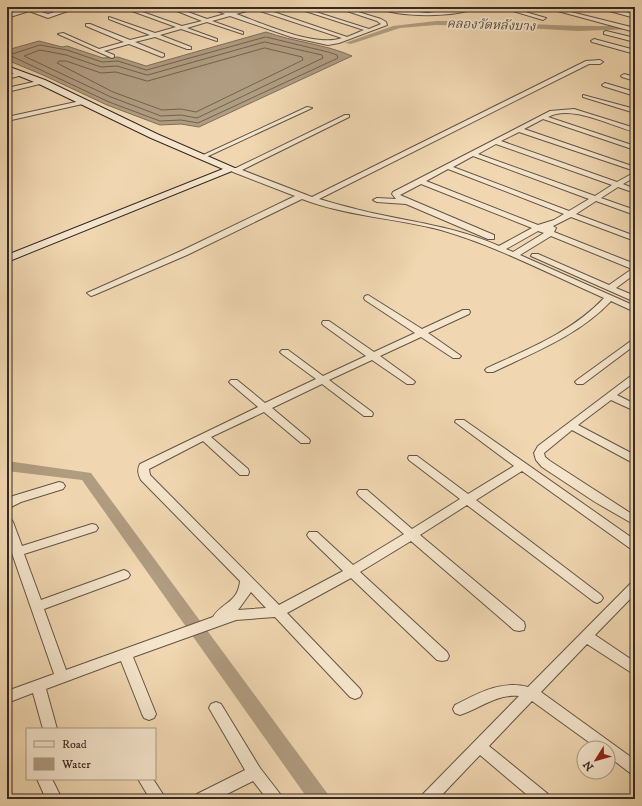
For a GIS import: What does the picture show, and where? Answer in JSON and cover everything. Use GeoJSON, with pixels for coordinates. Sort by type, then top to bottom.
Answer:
{"type":"FeatureCollection","features":[{"type":"Feature","properties":{"kind":"street"},"geometry":{"type":"LineString","coordinates":[[7,13],[32,9],[48,16],[77,7]]}},
{"type":"Feature","properties":{"kind":"street"},"geometry":{"type":"LineString","coordinates":[[169,7],[241,33]]}},
{"type":"Feature","properties":{"kind":"street"},"geometry":{"type":"LineString","coordinates":[[210,7],[304,38],[328,43],[384,25],[384,23],[337,7]]}},
{"type":"Feature","properties":{"kind":"street"},"geometry":{"type":"LineString","coordinates":[[100,50],[255,7],[346,38]]}},
{"type":"Feature","properties":{"kind":"street"},"geometry":{"type":"LineString","coordinates":[[295,7],[368,30]]}},
{"type":"Feature","properties":{"kind":"street"},"geometry":{"type":"LineString","coordinates":[[379,7],[414,15],[458,12],[475,7]]}},
{"type":"Feature","properties":{"kind":"street"},"geometry":{"type":"LineString","coordinates":[[421,7],[442,13]]}},
{"type":"Feature","properties":{"kind":"street"},"geometry":{"type":"LineString","coordinates":[[463,7],[469,9]]}},
{"type":"Feature","properties":{"kind":"street"},"geometry":{"type":"LineString","coordinates":[[502,7],[543,18]]}},
{"type":"Feature","properties":{"kind":"street"},"geometry":{"type":"LineString","coordinates":[[531,15],[551,7],[635,29]]}},
{"type":"Feature","properties":{"kind":"street"},"geometry":{"type":"LineString","coordinates":[[597,7],[635,16]]}},
{"type":"Feature","properties":{"kind":"street"},"geometry":{"type":"LineString","coordinates":[[7,16],[32,9]]}},
{"type":"Feature","properties":{"kind":"street"},"geometry":{"type":"LineString","coordinates":[[134,10],[215,40]]}},
{"type":"Feature","properties":{"kind":"street"},"geometry":{"type":"LineString","coordinates":[[112,18],[189,48]]}},
{"type":"Feature","properties":{"kind":"street"},"geometry":{"type":"LineString","coordinates":[[88,25],[162,56]]}},
{"type":"Feature","properties":{"kind":"street"},"geometry":{"type":"LineString","coordinates":[[606,33],[635,40]]}},
{"type":"Feature","properties":{"kind":"street"},"geometry":{"type":"LineString","coordinates":[[61,34],[112,56]]}},
{"type":"Feature","properties":{"kind":"street"},"geometry":{"type":"LineString","coordinates":[[594,41],[635,52]]}},
{"type":"Feature","properties":{"kind":"street"},"geometry":{"type":"LineString","coordinates":[[312,200],[588,62],[600,62]]}},
{"type":"Feature","properties":{"kind":"street"},"geometry":{"type":"LineString","coordinates":[[7,68],[42,82],[202,157],[301,196],[373,215],[457,232],[514,255],[635,309]]}},
{"type":"Feature","properties":{"kind":"street"},"geometry":{"type":"LineString","coordinates":[[7,77],[21,74]]}},
{"type":"Feature","properties":{"kind":"street"},"geometry":{"type":"LineString","coordinates":[[624,76],[635,79]]}},
{"type":"Feature","properties":{"kind":"street"},"geometry":{"type":"LineString","coordinates":[[7,90],[42,82]]}},
{"type":"Feature","properties":{"kind":"street"},"geometry":{"type":"LineString","coordinates":[[605,86],[635,94]]}},
{"type":"Feature","properties":{"kind":"street"},"geometry":{"type":"LineString","coordinates":[[585,96],[635,111]]}},
{"type":"Feature","properties":{"kind":"street"},"geometry":{"type":"LineString","coordinates":[[7,119],[85,102]]}},
{"type":"Feature","properties":{"kind":"street"},"geometry":{"type":"LineString","coordinates":[[202,157],[309,108]]}},
{"type":"Feature","properties":{"kind":"street"},"geometry":{"type":"LineString","coordinates":[[491,237],[410,203],[399,198],[396,194],[559,110],[574,111],[635,130]]}},
{"type":"Feature","properties":{"kind":"street"},"geometry":{"type":"LineString","coordinates":[[7,259],[234,170],[347,116]]}},
{"type":"Feature","properties":{"kind":"street"},"geometry":{"type":"LineString","coordinates":[[542,118],[635,148]]}},
{"type":"Feature","properties":{"kind":"street"},"geometry":{"type":"LineString","coordinates":[[520,130],[635,169]]}},
{"type":"Feature","properties":{"kind":"street"},"geometry":{"type":"LineString","coordinates":[[497,142],[635,191]]}},
{"type":"Feature","properties":{"kind":"street"},"geometry":{"type":"LineString","coordinates":[[473,154],[635,213]]}},
{"type":"Feature","properties":{"kind":"street"},"geometry":{"type":"LineString","coordinates":[[448,167],[635,239]]}},
{"type":"Feature","properties":{"kind":"street"},"geometry":{"type":"LineString","coordinates":[[500,249],[538,228],[556,222],[635,174]]}},
{"type":"Feature","properties":{"kind":"street"},"geometry":{"type":"LineString","coordinates":[[420,181],[635,267]]}},
{"type":"Feature","properties":{"kind":"street"},"geometry":{"type":"LineString","coordinates":[[91,293],[184,253],[301,196]]}},
{"type":"Feature","properties":{"kind":"street"},"geometry":{"type":"LineString","coordinates":[[377,200],[410,203]]}},
{"type":"Feature","properties":{"kind":"street"},"geometry":{"type":"LineString","coordinates":[[514,255],[550,233],[556,222]]}},
{"type":"Feature","properties":{"kind":"street"},"geometry":{"type":"LineString","coordinates":[[535,256],[635,299]]}},
{"type":"Feature","properties":{"kind":"street"},"geometry":{"type":"LineString","coordinates":[[610,288],[635,270]]}},
{"type":"Feature","properties":{"kind":"street"},"geometry":{"type":"LineString","coordinates":[[368,298],[456,356]]}},
{"type":"Feature","properties":{"kind":"street"},"geometry":{"type":"LineString","coordinates":[[490,370],[591,317],[609,298]]}},
{"type":"Feature","properties":{"kind":"street"},"geometry":{"type":"LineString","coordinates":[[355,693],[246,579],[145,477],[143,472],[144,468],[204,436],[466,312]]}},
{"type":"Feature","properties":{"kind":"street"},"geometry":{"type":"LineString","coordinates":[[326,323],[410,382]]}},
{"type":"Feature","properties":{"kind":"street"},"geometry":{"type":"LineString","coordinates":[[580,382],[635,341]]}},
{"type":"Feature","properties":{"kind":"street"},"geometry":{"type":"LineString","coordinates":[[285,352],[368,414]]}},
{"type":"Feature","properties":{"kind":"street"},"geometry":{"type":"LineString","coordinates":[[635,378],[630,387],[611,396],[542,448],[539,453],[540,458],[599,499],[635,521]]}},
{"type":"Feature","properties":{"kind":"street"},"geometry":{"type":"LineString","coordinates":[[234,382],[305,441]]}},
{"type":"Feature","properties":{"kind":"street"},"geometry":{"type":"LineString","coordinates":[[611,396],[635,408]]}},
{"type":"Feature","properties":{"kind":"street"},"geometry":{"type":"LineString","coordinates":[[460,422],[635,546]]}},
{"type":"Feature","properties":{"kind":"street"},"geometry":{"type":"LineString","coordinates":[[572,426],[635,460]]}},
{"type":"Feature","properties":{"kind":"street"},"geometry":{"type":"LineString","coordinates":[[204,436],[244,472]]}},
{"type":"Feature","properties":{"kind":"street"},"geometry":{"type":"LineString","coordinates":[[413,458],[469,499],[597,598]]}},
{"type":"Feature","properties":{"kind":"street"},"geometry":{"type":"LineString","coordinates":[[7,697],[216,620],[236,615],[278,612],[352,571],[522,466]]}},
{"type":"Feature","properties":{"kind":"street"},"geometry":{"type":"LineString","coordinates":[[7,505],[17,499],[59,486]]}},
{"type":"Feature","properties":{"kind":"street"},"geometry":{"type":"LineString","coordinates":[[363,493],[519,626]]}},
{"type":"Feature","properties":{"kind":"street"},"geometry":{"type":"LineString","coordinates":[[7,522],[62,677]]}},
{"type":"Feature","properties":{"kind":"street"},"geometry":{"type":"LineString","coordinates":[[18,552],[92,528]]}},
{"type":"Feature","properties":{"kind":"street"},"geometry":{"type":"LineString","coordinates":[[313,535],[442,656]]}},
{"type":"Feature","properties":{"kind":"street"},"geometry":{"type":"LineString","coordinates":[[37,606],[124,575]]}},
{"type":"Feature","properties":{"kind":"street"},"geometry":{"type":"LineString","coordinates":[[216,620],[232,608],[245,591],[246,579]]}},
{"type":"Feature","properties":{"kind":"street"},"geometry":{"type":"LineString","coordinates":[[428,799],[634,588]]}},
{"type":"Feature","properties":{"kind":"street"},"geometry":{"type":"LineString","coordinates":[[586,636],[635,669]]}},
{"type":"Feature","properties":{"kind":"street"},"geometry":{"type":"LineString","coordinates":[[124,653],[149,714]]}},
{"type":"Feature","properties":{"kind":"street"},"geometry":{"type":"LineString","coordinates":[[38,685],[50,728]]}},
{"type":"Feature","properties":{"kind":"street"},"geometry":{"type":"LineString","coordinates":[[460,708],[503,689],[512,688],[531,693],[597,740]]}},
{"type":"Feature","properties":{"kind":"street"},"geometry":{"type":"LineString","coordinates":[[216,708],[255,772],[276,799]]}},
{"type":"Feature","properties":{"kind":"street"},"geometry":{"type":"LineString","coordinates":[[479,746],[543,799]]}},
{"type":"Feature","properties":{"kind":"street"},"geometry":{"type":"LineString","coordinates":[[616,754],[635,768]]}},
{"type":"Feature","properties":{"kind":"street"},"geometry":{"type":"LineString","coordinates":[[202,799],[255,772]]}},
{"type":"Feature","properties":{"kind":"street"},"geometry":{"type":"LineString","coordinates":[[44,780],[54,799]]}},
{"type":"Feature","properties":{"kind":"street"},"geometry":{"type":"LineString","coordinates":[[146,780],[158,799]]}},
{"type":"Feature","properties":{"kind":"water"},"geometry":{"type":"Polygon","coordinates":[[[266,32],[352,56],[199,127],[181,124],[160,125],[107,105],[7,60],[7,50],[39,41],[62,47],[67,46],[103,58],[118,57],[146,66],[266,32]]]}},
{"type":"Feature","properties":{"kind":"waterway","name":"คลองวัดหลังบาง"},"geometry":{"type":"LineString","coordinates":[[349,43],[400,26],[436,23],[493,24],[578,29],[635,27]]}},
{"type":"Feature","properties":{"kind":"waterway"},"geometry":{"type":"LineString","coordinates":[[7,466],[86,476],[320,799]]}}]}
